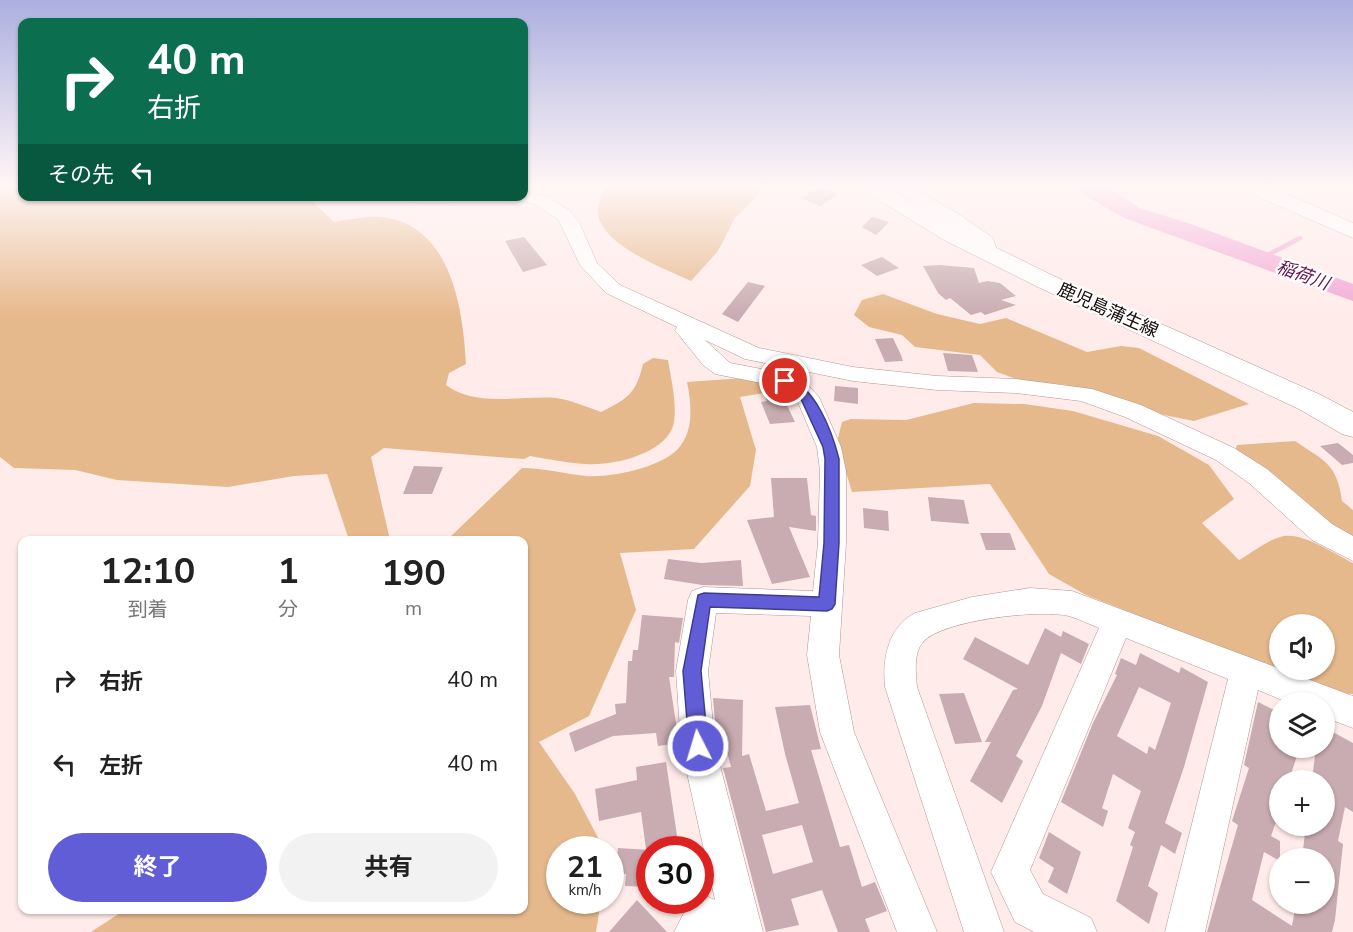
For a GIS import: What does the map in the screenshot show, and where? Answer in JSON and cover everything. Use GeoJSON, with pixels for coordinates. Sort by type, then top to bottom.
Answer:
{"type":"FeatureCollection","features":[{"type":"Feature","properties":{"kind":"main road","name":"鹿児島蒲生線"},"geometry":{"type":"LineString","coordinates":[[942,228],[988,254],[1049,283],[1310,402],[1353,426]]}},
{"type":"Feature","properties":{"kind":"street"},"geometry":{"type":"LineString","coordinates":[[573,228],[589,265],[613,288],[753,354],[853,374],[937,382],[1025,386],[1084,394],[1133,411],[1225,454],[1258,476],[1322,532],[1353,550]]}},
{"type":"Feature","properties":{"kind":"street"},"geometry":{"type":"LineString","coordinates":[[968,228],[987,242],[988,254]]}},
{"type":"Feature","properties":{"kind":"street"},"geometry":{"type":"LineString","coordinates":[[689,323],[686,331],[716,364],[730,371],[785,381],[796,386],[807,397],[814,410],[832,459],[832,543],[823,655],[837,732],[917,932]]}},
{"type":"Feature","properties":{"kind":"street"},"geometry":{"type":"LineString","coordinates":[[743,932],[698,746],[692,671],[704,600],[827,604]]}},
{"type":"Feature","properties":{"kind":"street"},"geometry":{"type":"LineString","coordinates":[[984,932],[901,687],[898,669],[907,639],[918,627],[934,620],[1028,601],[1072,604],[1353,712]]}},
{"type":"Feature","properties":{"kind":"street"},"geometry":{"type":"LineString","coordinates":[[1077,932],[1029,908],[1010,872],[1118,620]]}},
{"type":"Feature","properties":{"kind":"street"},"geometry":{"type":"LineString","coordinates":[[1185,932],[1246,670]]}},
{"type":"Feature","properties":{"kind":"street"},"geometry":{"type":"LineString","coordinates":[[694,932],[704,915],[724,932]]}},
{"type":"Feature","properties":{"kind":"shaded area"},"geometry":{"type":"Polygon","coordinates":[[[0,228],[413,228],[423,235],[438,251],[456,294],[466,364],[449,373],[446,385],[471,396],[499,399],[556,398],[601,412],[629,394],[637,382],[643,364],[653,358],[668,360],[675,404],[672,429],[657,446],[634,457],[608,463],[585,464],[530,456],[524,459],[384,448],[371,457],[389,536],[348,536],[327,474],[294,476],[228,487],[117,480],[75,470],[14,468],[0,457],[0,228]]]}},
{"type":"Feature","properties":{"kind":"shaded area"},"geometry":{"type":"Polygon","coordinates":[[[605,228],[730,228],[718,251],[691,281],[633,253],[605,228]]]}},
{"type":"Feature","properties":{"kind":"shaded area"},"geometry":{"type":"Polygon","coordinates":[[[883,294],[937,314],[980,324],[1006,318],[1087,352],[1121,346],[1139,348],[1249,404],[1194,421],[1159,414],[1108,395],[1066,385],[1019,380],[997,372],[980,355],[915,347],[902,335],[869,327],[854,315],[862,300],[883,294]]]}},
{"type":"Feature","properties":{"kind":"shaded area"},"geometry":{"type":"Polygon","coordinates":[[[743,378],[788,389],[740,397],[756,450],[750,486],[694,549],[620,553],[636,610],[589,716],[539,742],[575,794],[597,836],[546,836],[546,914],[599,914],[596,932],[91,932],[118,914],[528,914],[528,536],[451,536],[522,468],[597,476],[623,473],[663,459],[674,453],[685,438],[690,423],[687,382],[743,378]]]}},
{"type":"Feature","properties":{"kind":"shaded area"},"geometry":{"type":"Polygon","coordinates":[[[974,403],[1024,404],[1073,411],[1158,436],[1209,465],[1234,499],[1202,523],[1239,560],[1270,541],[1288,536],[1317,544],[1353,563],[1353,694],[1335,693],[1302,680],[1335,680],[1335,614],[1269,614],[1269,667],[1086,595],[1049,574],[990,484],[852,492],[837,442],[842,422],[851,419],[906,420],[974,403]]]}},
{"type":"Feature","properties":{"kind":"shaded area"},"geometry":{"type":"Polygon","coordinates":[[[1295,441],[1328,464],[1337,478],[1342,501],[1353,510],[1353,543],[1235,451],[1237,445],[1295,441]]]}},
{"type":"Feature","properties":{"kind":"building"},"geometry":{"type":"Polygon","coordinates":[[[865,228],[883,228],[876,235],[865,228]]]}},
{"type":"Feature","properties":{"kind":"building"},"geometry":{"type":"Polygon","coordinates":[[[524,237],[547,265],[523,272],[505,241],[524,237]]]}},
{"type":"Feature","properties":{"kind":"building"},"geometry":{"type":"Polygon","coordinates":[[[882,257],[899,268],[877,276],[861,265],[882,257]]]}},
{"type":"Feature","properties":{"kind":"building"},"geometry":{"type":"Polygon","coordinates":[[[923,266],[974,268],[979,283],[987,281],[1000,283],[1016,296],[1001,300],[1016,305],[985,315],[981,312],[971,315],[950,298],[946,300],[938,293],[923,266]]]}},
{"type":"Feature","properties":{"kind":"building"},"geometry":{"type":"Polygon","coordinates":[[[748,282],[765,286],[738,322],[722,314],[748,282]]]}},
{"type":"Feature","properties":{"kind":"building"},"geometry":{"type":"Polygon","coordinates":[[[893,338],[903,361],[885,362],[875,339],[893,338]]]}},
{"type":"Feature","properties":{"kind":"building"},"geometry":{"type":"Polygon","coordinates":[[[943,353],[972,355],[978,372],[948,371],[943,353]]]}},
{"type":"Feature","properties":{"kind":"building"},"geometry":{"type":"Polygon","coordinates":[[[835,386],[858,388],[858,404],[834,401],[835,386]]]}},
{"type":"Feature","properties":{"kind":"building"},"geometry":{"type":"Polygon","coordinates":[[[780,394],[795,422],[770,424],[761,402],[767,401],[765,396],[780,394]]]}},
{"type":"Feature","properties":{"kind":"building"},"geometry":{"type":"Polygon","coordinates":[[[1338,443],[1353,455],[1353,463],[1342,465],[1320,446],[1338,443]]]}},
{"type":"Feature","properties":{"kind":"building"},"geometry":{"type":"Polygon","coordinates":[[[414,466],[443,467],[432,494],[403,494],[414,466]]]}},
{"type":"Feature","properties":{"kind":"building"},"geometry":{"type":"Polygon","coordinates":[[[771,478],[807,478],[811,515],[816,516],[816,531],[789,527],[810,577],[772,584],[747,520],[774,517],[771,478]]]}},
{"type":"Feature","properties":{"kind":"building"},"geometry":{"type":"Polygon","coordinates":[[[928,497],[964,500],[969,524],[931,521],[928,497]]]}},
{"type":"Feature","properties":{"kind":"building"},"geometry":{"type":"Polygon","coordinates":[[[863,508],[888,511],[889,531],[864,528],[863,508]]]}},
{"type":"Feature","properties":{"kind":"building"},"geometry":{"type":"Polygon","coordinates":[[[980,533],[1010,533],[1016,550],[986,550],[980,533]]]}},
{"type":"Feature","properties":{"kind":"building"},"geometry":{"type":"Polygon","coordinates":[[[668,559],[701,563],[741,560],[743,586],[702,585],[664,579],[668,559]]]}},
{"type":"Feature","properties":{"kind":"building"},"geometry":{"type":"Polygon","coordinates":[[[642,615],[683,618],[679,643],[675,642],[674,677],[669,677],[679,743],[658,746],[656,733],[613,736],[575,752],[569,733],[616,714],[615,704],[626,703],[628,661],[632,661],[633,650],[638,650],[642,615]]]}},
{"type":"Feature","properties":{"kind":"building"},"geometry":{"type":"Polygon","coordinates":[[[1045,628],[1061,637],[1063,631],[1089,644],[1081,664],[1061,653],[1042,706],[1016,756],[1023,761],[1002,803],[970,781],[991,742],[985,742],[1013,690],[1018,689],[963,659],[975,637],[1028,665],[1045,628]]]}},
{"type":"Feature","properties":{"kind":"building"},"geometry":{"type":"Polygon","coordinates":[[[1140,653],[1179,673],[1181,667],[1208,682],[1184,767],[1165,823],[1182,833],[1175,854],[1161,845],[1148,886],[1158,893],[1149,924],[1116,901],[1133,847],[1130,845],[1135,832],[1128,828],[1141,791],[1113,774],[1102,808],[1108,811],[1103,827],[1061,802],[1093,723],[1117,675],[1115,674],[1121,658],[1136,665],[1140,653]],[[1139,687],[1117,736],[1147,754],[1149,746],[1155,750],[1171,703],[1139,687]]]}},
{"type":"Feature","properties":{"kind":"building"},"geometry":{"type":"Polygon","coordinates":[[[964,693],[982,742],[955,744],[939,694],[964,693]]]}},
{"type":"Feature","properties":{"kind":"building"},"geometry":{"type":"Polygon","coordinates":[[[713,698],[743,700],[742,756],[749,754],[766,811],[799,803],[775,707],[810,705],[821,749],[811,750],[840,847],[849,845],[862,887],[875,882],[887,911],[865,919],[870,932],[838,932],[822,890],[791,899],[799,925],[766,932],[723,768],[731,767],[722,733],[716,733],[713,698]],[[802,825],[762,835],[773,874],[813,862],[802,825]]]}},
{"type":"Feature","properties":{"kind":"building"},"geometry":{"type":"Polygon","coordinates":[[[1258,702],[1269,708],[1269,758],[1296,758],[1292,770],[1269,770],[1269,836],[1280,841],[1280,848],[1269,848],[1269,855],[1264,852],[1252,900],[1269,911],[1269,914],[1274,914],[1292,926],[1294,914],[1335,914],[1335,848],[1303,848],[1305,836],[1335,836],[1335,770],[1313,770],[1315,758],[1335,758],[1335,733],[1353,743],[1353,812],[1345,807],[1338,841],[1343,844],[1335,920],[1332,932],[1207,932],[1238,825],[1232,821],[1249,768],[1244,765],[1258,702]]]}},
{"type":"Feature","properties":{"kind":"building"},"geometry":{"type":"Polygon","coordinates":[[[666,762],[677,836],[644,836],[641,812],[599,821],[595,789],[637,780],[636,767],[666,762]]]}},
{"type":"Feature","properties":{"kind":"building"},"geometry":{"type":"Polygon","coordinates":[[[1049,832],[1081,852],[1067,894],[1048,882],[1054,868],[1039,858],[1049,832]]]}},
{"type":"Feature","properties":{"kind":"building"},"geometry":{"type":"Polygon","coordinates":[[[624,848],[636,849],[636,886],[625,886],[626,874],[624,874],[624,848]]]}},
{"type":"Feature","properties":{"kind":"building"},"geometry":{"type":"Polygon","coordinates":[[[636,901],[636,914],[650,914],[667,932],[609,932],[636,901]]]}},
{"type":"Feature","properties":{"kind":"waterway","name":"稲荷川"},"geometry":{"type":"LineString","coordinates":[[1180,228],[1353,293]]}},
{"type":"Feature","properties":{"kind":"waterway"},"geometry":{"type":"LineString","coordinates":[[1262,258],[1300,238]]}},
{"type":"Feature","properties":{"kind":"route"},"geometry":{"type":"LineString","coordinates":[[698,746],[692,671],[704,600],[827,604],[832,543],[832,459],[807,397],[796,386],[785,381]]}}]}
